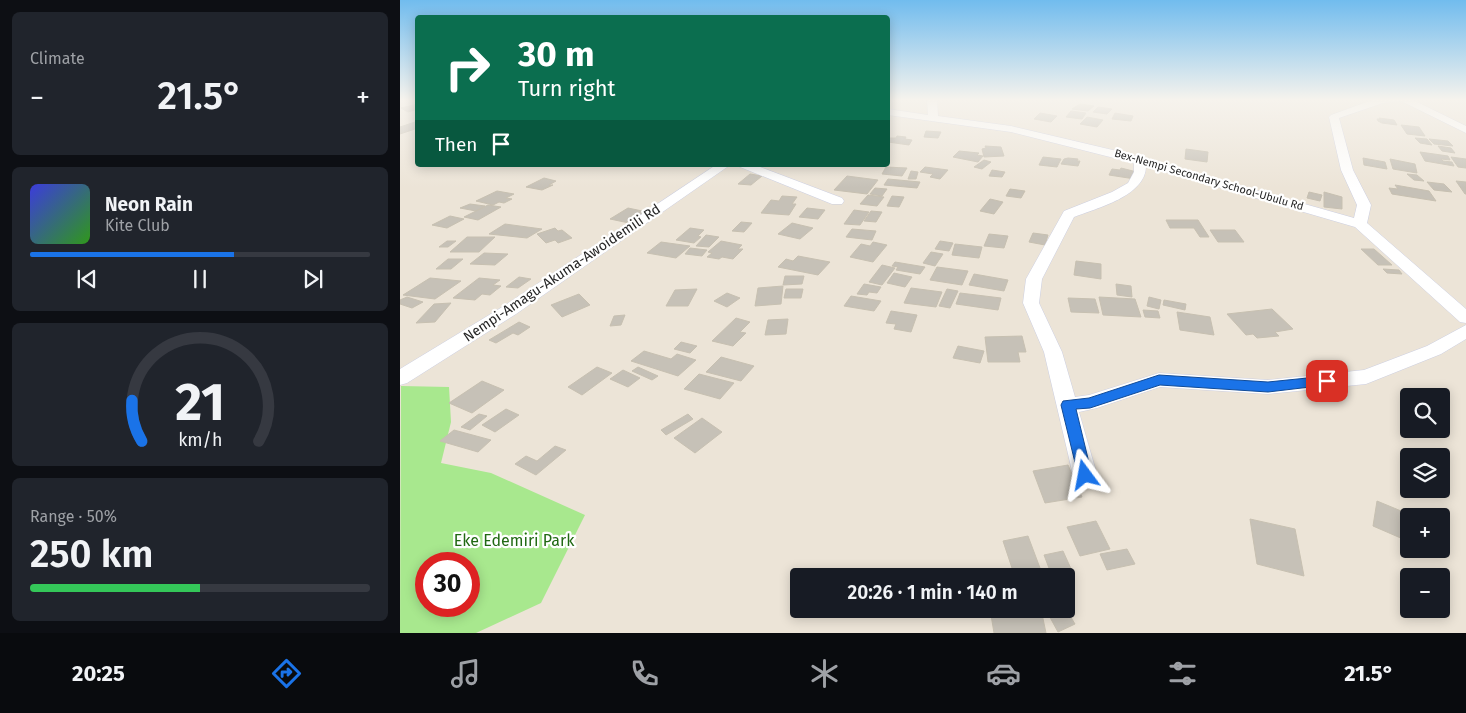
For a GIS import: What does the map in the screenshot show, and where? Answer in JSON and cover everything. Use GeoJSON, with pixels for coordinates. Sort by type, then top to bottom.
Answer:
{"type":"FeatureCollection","features":[{"type":"Feature","properties":{"kind":"street","name":"Bex-Nempi Secondary School-Ubulu Rd"},"geometry":{"type":"LineString","coordinates":[[1008,129],[1140,160],[1360,224],[1466,318]]}},
{"type":"Feature","properties":{"kind":"street"},"geometry":{"type":"LineString","coordinates":[[1337,129],[1348,170],[1364,205],[1360,224]]}},
{"type":"Feature","properties":{"kind":"street"},"geometry":{"type":"LineString","coordinates":[[1085,475],[1053,352],[1031,303],[1034,279],[1069,214],[1117,195],[1133,186],[1140,172],[1140,160]]}},
{"type":"Feature","properties":{"kind":"street","name":"Nempi-Amagu-Akuma-Awoidemili Rd"},"geometry":{"type":"LineString","coordinates":[[400,378],[510,310],[721,167]]}},
{"type":"Feature","properties":{"kind":"street"},"geometry":{"type":"LineString","coordinates":[[749,167],[837,202]]}},
{"type":"Feature","properties":{"kind":"street"},"geometry":{"type":"LineString","coordinates":[[1068,405],[1090,403],[1159,380],[1268,387],[1366,377],[1434,350],[1466,331]]}},
{"type":"Feature","properties":{"kind":"green space","name":"Eke Edemiri Park"},"geometry":{"type":"Polygon","coordinates":[[[401,386],[449,387],[451,422],[441,463],[491,473],[585,515],[541,603],[476,633],[400,633],[401,386]]]}},
{"type":"Feature","properties":{"kind":"building"},"geometry":{"type":"Polygon","coordinates":[[[400,129],[415,129],[415,129],[400,134],[400,129]]]}},
{"type":"Feature","properties":{"kind":"building"},"geometry":{"type":"Polygon","coordinates":[[[1403,129],[1420,129],[1425,136],[1407,134],[1403,129]]]}},
{"type":"Feature","properties":{"kind":"building"},"geometry":{"type":"Polygon","coordinates":[[[926,131],[941,132],[938,138],[924,137],[926,131]]]}},
{"type":"Feature","properties":{"kind":"building"},"geometry":{"type":"Polygon","coordinates":[[[897,136],[906,137],[905,139],[912,140],[909,145],[890,142],[890,138],[896,138],[897,136]]]}},
{"type":"Feature","properties":{"kind":"building"},"geometry":{"type":"Polygon","coordinates":[[[1415,138],[1427,139],[1432,145],[1420,143],[1415,138]]]}},
{"type":"Feature","properties":{"kind":"building"},"geometry":{"type":"Polygon","coordinates":[[[1429,139],[1448,141],[1453,146],[1434,144],[1429,139]]]}},
{"type":"Feature","properties":{"kind":"building"},"geometry":{"type":"Polygon","coordinates":[[[985,146],[1001,147],[1004,156],[984,157],[982,149],[986,148],[985,146]]]}},
{"type":"Feature","properties":{"kind":"building"},"geometry":{"type":"Polygon","coordinates":[[[1438,146],[1451,148],[1455,153],[1442,151],[1438,146]]]}},
{"type":"Feature","properties":{"kind":"building"},"geometry":{"type":"Polygon","coordinates":[[[1186,149],[1208,152],[1207,162],[1185,159],[1186,149]]]}},
{"type":"Feature","properties":{"kind":"building"},"geometry":{"type":"Polygon","coordinates":[[[959,151],[979,153],[977,155],[983,156],[978,162],[953,157],[959,151]]]}},
{"type":"Feature","properties":{"kind":"building"},"geometry":{"type":"Polygon","coordinates":[[[1420,152],[1448,156],[1450,160],[1441,159],[1452,162],[1454,166],[1425,161],[1420,152]]]}},
{"type":"Feature","properties":{"kind":"building"},"geometry":{"type":"Polygon","coordinates":[[[1043,157],[1061,159],[1057,167],[1039,165],[1043,157]]]}},
{"type":"Feature","properties":{"kind":"building"},"geometry":{"type":"Polygon","coordinates":[[[1451,157],[1466,159],[1466,168],[1458,167],[1451,157]]]}},
{"type":"Feature","properties":{"kind":"building"},"geometry":{"type":"Polygon","coordinates":[[[1363,158],[1385,162],[1387,169],[1364,165],[1363,158]]]}},
{"type":"Feature","properties":{"kind":"building"},"geometry":{"type":"Polygon","coordinates":[[[1064,159],[1078,159],[1077,161],[1080,161],[1078,166],[1061,164],[1064,159]]]}},
{"type":"Feature","properties":{"kind":"building"},"geometry":{"type":"Polygon","coordinates":[[[1390,159],[1415,164],[1417,173],[1393,169],[1390,159]]]}},
{"type":"Feature","properties":{"kind":"building"},"geometry":{"type":"Polygon","coordinates":[[[984,160],[991,162],[982,169],[974,167],[984,160]]]}},
{"type":"Feature","properties":{"kind":"building"},"geometry":{"type":"Polygon","coordinates":[[[886,167],[907,168],[902,176],[882,174],[886,167]]]}},
{"type":"Feature","properties":{"kind":"building"},"geometry":{"type":"Polygon","coordinates":[[[925,167],[948,170],[940,179],[930,177],[933,174],[920,172],[925,167]]]}},
{"type":"Feature","properties":{"kind":"building"},"geometry":{"type":"Polygon","coordinates":[[[1121,168],[1137,172],[1135,179],[1109,175],[1112,169],[1120,170],[1121,168]]]}},
{"type":"Feature","properties":{"kind":"building"},"geometry":{"type":"Polygon","coordinates":[[[992,170],[1005,172],[1002,177],[989,176],[992,170]]]}},
{"type":"Feature","properties":{"kind":"building"},"geometry":{"type":"Polygon","coordinates":[[[911,171],[918,172],[916,179],[908,179],[911,171]]]}},
{"type":"Feature","properties":{"kind":"building"},"geometry":{"type":"Polygon","coordinates":[[[750,174],[762,176],[751,185],[738,184],[750,174]]]}},
{"type":"Feature","properties":{"kind":"building"},"geometry":{"type":"Polygon","coordinates":[[[1407,174],[1417,175],[1424,181],[1414,180],[1407,174]]]}},
{"type":"Feature","properties":{"kind":"building"},"geometry":{"type":"Polygon","coordinates":[[[847,176],[878,180],[867,194],[834,190],[847,176]]]}},
{"type":"Feature","properties":{"kind":"building"},"geometry":{"type":"Polygon","coordinates":[[[544,178],[556,181],[549,185],[553,185],[542,190],[526,187],[544,178]]]}},
{"type":"Feature","properties":{"kind":"building"},"geometry":{"type":"Polygon","coordinates":[[[888,179],[920,182],[917,188],[884,185],[888,179]]]}},
{"type":"Feature","properties":{"kind":"building"},"geometry":{"type":"Polygon","coordinates":[[[1456,181],[1466,182],[1466,194],[1465,194],[1456,181]]]}},
{"type":"Feature","properties":{"kind":"building"},"geometry":{"type":"Polygon","coordinates":[[[1427,182],[1444,184],[1452,192],[1434,190],[1427,182]]]}},
{"type":"Feature","properties":{"kind":"building"},"geometry":{"type":"Polygon","coordinates":[[[1395,185],[1429,191],[1436,201],[1392,194],[1389,188],[1398,189],[1395,185]]]}},
{"type":"Feature","properties":{"kind":"building"},"geometry":{"type":"Polygon","coordinates":[[[875,188],[887,189],[882,196],[870,194],[875,188]]]}},
{"type":"Feature","properties":{"kind":"building"},"geometry":{"type":"Polygon","coordinates":[[[1010,189],[1025,191],[1021,198],[1006,196],[1010,189]]]}},
{"type":"Feature","properties":{"kind":"building"},"geometry":{"type":"Polygon","coordinates":[[[497,191],[514,194],[506,198],[512,199],[504,203],[499,202],[493,205],[476,201],[497,191]]]}},
{"type":"Feature","properties":{"kind":"building"},"geometry":{"type":"Polygon","coordinates":[[[1309,192],[1322,195],[1320,201],[1307,198],[1309,192]]]}},
{"type":"Feature","properties":{"kind":"building"},"geometry":{"type":"Polygon","coordinates":[[[1324,192],[1342,197],[1342,209],[1324,207],[1324,192]]]}},
{"type":"Feature","properties":{"kind":"building"},"geometry":{"type":"Polygon","coordinates":[[[868,195],[884,197],[877,206],[860,204],[868,195]]]}},
{"type":"Feature","properties":{"kind":"building"},"geometry":{"type":"Polygon","coordinates":[[[782,196],[797,197],[792,204],[796,204],[789,215],[761,213],[771,200],[779,201],[782,196]]]}},
{"type":"Feature","properties":{"kind":"building"},"geometry":{"type":"Polygon","coordinates":[[[892,196],[904,197],[899,207],[887,206],[892,196]]]}},
{"type":"Feature","properties":{"kind":"building"},"geometry":{"type":"Polygon","coordinates":[[[990,199],[1003,202],[994,214],[980,211],[990,199]]]}},
{"type":"Feature","properties":{"kind":"building"},"geometry":{"type":"Polygon","coordinates":[[[470,204],[485,206],[476,211],[460,208],[470,204]]]}},
{"type":"Feature","properties":{"kind":"building"},"geometry":{"type":"Polygon","coordinates":[[[488,205],[501,207],[478,220],[464,217],[488,205]]]}},
{"type":"Feature","properties":{"kind":"building"},"geometry":{"type":"Polygon","coordinates":[[[628,208],[647,212],[629,223],[610,219],[628,208]]]}},
{"type":"Feature","properties":{"kind":"building"},"geometry":{"type":"Polygon","coordinates":[[[807,208],[825,210],[818,219],[799,217],[807,208]]]}},
{"type":"Feature","properties":{"kind":"building"},"geometry":{"type":"Polygon","coordinates":[[[854,210],[869,212],[860,225],[844,224],[854,210]]]}},
{"type":"Feature","properties":{"kind":"building"},"geometry":{"type":"Polygon","coordinates":[[[871,211],[882,212],[876,222],[864,221],[871,211]]]}},
{"type":"Feature","properties":{"kind":"building"},"geometry":{"type":"Polygon","coordinates":[[[450,216],[464,219],[447,228],[432,225],[450,216]]]}},
{"type":"Feature","properties":{"kind":"building"},"geometry":{"type":"Polygon","coordinates":[[[1166,220],[1198,220],[1209,237],[1200,237],[1194,228],[1170,228],[1166,220]]]}},
{"type":"Feature","properties":{"kind":"building"},"geometry":{"type":"Polygon","coordinates":[[[741,222],[752,223],[744,232],[732,231],[741,222]]]}},
{"type":"Feature","properties":{"kind":"building"},"geometry":{"type":"Polygon","coordinates":[[[792,223],[813,228],[800,239],[778,234],[792,223]]]}},
{"type":"Feature","properties":{"kind":"building"},"geometry":{"type":"Polygon","coordinates":[[[505,224],[542,229],[527,238],[489,234],[505,224]]]}},
{"type":"Feature","properties":{"kind":"building"},"geometry":{"type":"Polygon","coordinates":[[[555,228],[558,231],[562,230],[572,238],[558,243],[555,240],[546,243],[537,234],[555,228]]]}},
{"type":"Feature","properties":{"kind":"building"},"geometry":{"type":"Polygon","coordinates":[[[690,228],[704,230],[698,236],[701,237],[694,243],[676,240],[690,228]]]}},
{"type":"Feature","properties":{"kind":"building"},"geometry":{"type":"Polygon","coordinates":[[[852,229],[876,231],[872,240],[846,237],[852,229]]]}},
{"type":"Feature","properties":{"kind":"building"},"geometry":{"type":"Polygon","coordinates":[[[1210,230],[1235,230],[1244,242],[1218,242],[1210,230]]]}},
{"type":"Feature","properties":{"kind":"building"},"geometry":{"type":"Polygon","coordinates":[[[1033,233],[1048,235],[1045,245],[1029,242],[1033,233]]]}},
{"type":"Feature","properties":{"kind":"building"},"geometry":{"type":"Polygon","coordinates":[[[989,234],[1008,236],[1004,248],[984,246],[989,234]]]}},
{"type":"Feature","properties":{"kind":"building"},"geometry":{"type":"Polygon","coordinates":[[[706,235],[719,237],[709,247],[696,246],[706,235]]]}},
{"type":"Feature","properties":{"kind":"building"},"geometry":{"type":"Polygon","coordinates":[[[467,237],[495,237],[479,252],[450,252],[467,237]]]}},
{"type":"Feature","properties":{"kind":"building"},"geometry":{"type":"Polygon","coordinates":[[[447,241],[456,241],[448,247],[439,247],[447,241]]]}},
{"type":"Feature","properties":{"kind":"building"},"geometry":{"type":"Polygon","coordinates":[[[721,241],[742,245],[738,249],[743,249],[733,259],[707,257],[712,253],[708,252],[721,241]]]}},
{"type":"Feature","properties":{"kind":"building"},"geometry":{"type":"Polygon","coordinates":[[[940,241],[953,243],[949,251],[935,249],[940,241]]]}},
{"type":"Feature","properties":{"kind":"building"},"geometry":{"type":"Polygon","coordinates":[[[661,242],[690,246],[676,258],[647,253],[661,242]]]}},
{"type":"Feature","properties":{"kind":"building"},"geometry":{"type":"Polygon","coordinates":[[[873,242],[887,245],[873,262],[850,257],[861,244],[870,246],[873,242]]]}},
{"type":"Feature","properties":{"kind":"building"},"geometry":{"type":"Polygon","coordinates":[[[955,244],[982,247],[979,258],[952,255],[955,244]]]}},
{"type":"Feature","properties":{"kind":"building"},"geometry":{"type":"Polygon","coordinates":[[[690,248],[707,250],[702,256],[685,254],[690,248]]]}},
{"type":"Feature","properties":{"kind":"building"},"geometry":{"type":"Polygon","coordinates":[[[1361,249],[1374,249],[1392,265],[1378,265],[1361,249]]]}},
{"type":"Feature","properties":{"kind":"building"},"geometry":{"type":"Polygon","coordinates":[[[931,252],[943,254],[935,266],[923,263],[931,252]]]}},
{"type":"Feature","properties":{"kind":"building"},"geometry":{"type":"Polygon","coordinates":[[[484,253],[508,254],[495,265],[470,264],[484,253]]]}},
{"type":"Feature","properties":{"kind":"building"},"geometry":{"type":"Polygon","coordinates":[[[798,256],[830,262],[818,275],[778,267],[786,259],[793,261],[798,256]]]}},
{"type":"Feature","properties":{"kind":"building"},"geometry":{"type":"Polygon","coordinates":[[[448,259],[463,259],[451,269],[436,269],[448,259]]]}},
{"type":"Feature","properties":{"kind":"building"},"geometry":{"type":"Polygon","coordinates":[[[1076,261],[1101,264],[1101,279],[1074,275],[1076,261]]]}},
{"type":"Feature","properties":{"kind":"building"},"geometry":{"type":"Polygon","coordinates":[[[895,262],[925,267],[920,274],[896,270],[898,267],[892,266],[895,262]]]}},
{"type":"Feature","properties":{"kind":"building"},"geometry":{"type":"Polygon","coordinates":[[[882,265],[895,268],[882,285],[869,282],[882,265]]]}},
{"type":"Feature","properties":{"kind":"building"},"geometry":{"type":"Polygon","coordinates":[[[937,267],[968,271],[962,285],[930,280],[937,267]]]}},
{"type":"Feature","properties":{"kind":"building"},"geometry":{"type":"Polygon","coordinates":[[[1383,269],[1399,270],[1402,274],[1387,273],[1383,269]]]}},
{"type":"Feature","properties":{"kind":"building"},"geometry":{"type":"Polygon","coordinates":[[[894,273],[912,277],[905,287],[887,283],[894,273]]]}},
{"type":"Feature","properties":{"kind":"building"},"geometry":{"type":"Polygon","coordinates":[[[974,274],[1008,280],[1004,291],[969,285],[974,274]]]}},
{"type":"Feature","properties":{"kind":"building"},"geometry":{"type":"Polygon","coordinates":[[[785,276],[804,276],[802,284],[783,285],[785,276]]]}},
{"type":"Feature","properties":{"kind":"building"},"geometry":{"type":"Polygon","coordinates":[[[519,277],[531,279],[518,288],[506,287],[519,277]]]}},
{"type":"Feature","properties":{"kind":"building"},"geometry":{"type":"Polygon","coordinates":[[[430,278],[461,281],[435,299],[403,295],[430,278]]]}},
{"type":"Feature","properties":{"kind":"building"},"geometry":{"type":"Polygon","coordinates":[[[479,278],[500,280],[493,285],[501,286],[490,295],[482,294],[475,300],[453,298],[479,278]]]}},
{"type":"Feature","properties":{"kind":"building"},"geometry":{"type":"Polygon","coordinates":[[[864,284],[881,287],[877,293],[857,294],[864,284]]]}},
{"type":"Feature","properties":{"kind":"building"},"geometry":{"type":"Polygon","coordinates":[[[1116,284],[1131,286],[1132,297],[1117,295],[1116,284]]]}},
{"type":"Feature","properties":{"kind":"building"},"geometry":{"type":"Polygon","coordinates":[[[783,286],[781,304],[755,306],[758,288],[783,286]]]}},
{"type":"Feature","properties":{"kind":"building"},"geometry":{"type":"Polygon","coordinates":[[[911,288],[942,292],[936,307],[904,303],[911,288]]]}},
{"type":"Feature","properties":{"kind":"building"},"geometry":{"type":"Polygon","coordinates":[[[697,289],[688,306],[666,306],[675,290],[697,289]]]}},
{"type":"Feature","properties":{"kind":"building"},"geometry":{"type":"Polygon","coordinates":[[[786,289],[803,289],[801,298],[784,298],[786,289]]]}},
{"type":"Feature","properties":{"kind":"building"},"geometry":{"type":"Polygon","coordinates":[[[947,289],[958,291],[950,308],[939,306],[947,289]]]}},
{"type":"Feature","properties":{"kind":"building"},"geometry":{"type":"Polygon","coordinates":[[[727,293],[740,298],[727,307],[714,301],[727,293]]]}},
{"type":"Feature","properties":{"kind":"building"},"geometry":{"type":"Polygon","coordinates":[[[960,293],[1001,298],[998,310],[956,304],[960,293]]]}},
{"type":"Feature","properties":{"kind":"building"},"geometry":{"type":"Polygon","coordinates":[[[579,294],[590,305],[562,317],[551,305],[579,294]]]}},
{"type":"Feature","properties":{"kind":"building"},"geometry":{"type":"Polygon","coordinates":[[[851,296],[881,301],[874,311],[844,306],[851,296]]]}},
{"type":"Feature","properties":{"kind":"building"},"geometry":{"type":"Polygon","coordinates":[[[407,297],[423,302],[412,308],[400,304],[400,300],[407,297]]]}},
{"type":"Feature","properties":{"kind":"building"},"geometry":{"type":"Polygon","coordinates":[[[1099,297],[1135,299],[1141,317],[1103,315],[1099,297]]]}},
{"type":"Feature","properties":{"kind":"building"},"geometry":{"type":"Polygon","coordinates":[[[1149,297],[1161,300],[1159,309],[1147,306],[1149,297]]]}},
{"type":"Feature","properties":{"kind":"building"},"geometry":{"type":"Polygon","coordinates":[[[1068,298],[1095,299],[1099,313],[1071,312],[1068,298]]]}},
{"type":"Feature","properties":{"kind":"building"},"geometry":{"type":"Polygon","coordinates":[[[1164,300],[1186,304],[1185,310],[1163,305],[1164,300]]]}},
{"type":"Feature","properties":{"kind":"building"},"geometry":{"type":"Polygon","coordinates":[[[451,303],[435,322],[416,323],[434,304],[451,303]]]}},
{"type":"Feature","properties":{"kind":"building"},"geometry":{"type":"Polygon","coordinates":[[[1272,309],[1293,329],[1275,332],[1279,336],[1257,338],[1253,334],[1246,335],[1227,314],[1272,309]]]}},
{"type":"Feature","properties":{"kind":"building"},"geometry":{"type":"Polygon","coordinates":[[[1143,310],[1158,311],[1160,318],[1145,317],[1143,310]]]}},
{"type":"Feature","properties":{"kind":"building"},"geometry":{"type":"Polygon","coordinates":[[[891,311],[917,315],[911,332],[894,329],[896,324],[886,323],[891,311]]]}},
{"type":"Feature","properties":{"kind":"building"},"geometry":{"type":"Polygon","coordinates":[[[1177,312],[1210,317],[1214,335],[1180,330],[1177,312]]]}},
{"type":"Feature","properties":{"kind":"building"},"geometry":{"type":"Polygon","coordinates":[[[625,315],[621,325],[610,326],[614,316],[625,315]]]}},
{"type":"Feature","properties":{"kind":"building"},"geometry":{"type":"Polygon","coordinates":[[[736,318],[750,322],[740,332],[746,333],[733,346],[712,341],[736,318]]]}},
{"type":"Feature","properties":{"kind":"building"},"geometry":{"type":"Polygon","coordinates":[[[788,319],[786,334],[765,335],[768,320],[788,319]]]}},
{"type":"Feature","properties":{"kind":"building"},"geometry":{"type":"Polygon","coordinates":[[[519,322],[530,327],[518,335],[513,333],[496,343],[489,340],[519,322]]]}},
{"type":"Feature","properties":{"kind":"building"},"geometry":{"type":"Polygon","coordinates":[[[1022,336],[1026,352],[1018,352],[1020,362],[988,362],[985,337],[1022,336]]]}},
{"type":"Feature","properties":{"kind":"building"},"geometry":{"type":"Polygon","coordinates":[[[681,342],[697,346],[690,353],[674,349],[681,342]]]}},
{"type":"Feature","properties":{"kind":"building"},"geometry":{"type":"Polygon","coordinates":[[[958,346],[984,351],[980,363],[953,358],[958,346]]]}},
{"type":"Feature","properties":{"kind":"building"},"geometry":{"type":"Polygon","coordinates":[[[644,351],[671,359],[677,354],[696,360],[678,376],[631,361],[644,351]]]}},
{"type":"Feature","properties":{"kind":"building"},"geometry":{"type":"Polygon","coordinates":[[[721,357],[754,366],[741,381],[706,372],[721,357]]]}},
{"type":"Feature","properties":{"kind":"building"},"geometry":{"type":"Polygon","coordinates":[[[597,367],[612,373],[582,395],[568,387],[597,367]]]}},
{"type":"Feature","properties":{"kind":"building"},"geometry":{"type":"Polygon","coordinates":[[[638,367],[658,376],[652,380],[632,371],[638,367]]]}},
{"type":"Feature","properties":{"kind":"building"},"geometry":{"type":"Polygon","coordinates":[[[623,370],[640,378],[628,387],[610,379],[623,370]]]}},
{"type":"Feature","properties":{"kind":"building"},"geometry":{"type":"Polygon","coordinates":[[[699,374],[734,383],[720,399],[684,389],[699,374]]]}},
{"type":"Feature","properties":{"kind":"building"},"geometry":{"type":"Polygon","coordinates":[[[482,381],[504,390],[472,413],[449,403],[482,381]]]}},
{"type":"Feature","properties":{"kind":"building"},"geometry":{"type":"Polygon","coordinates":[[[506,409],[519,415],[495,432],[482,425],[506,409]]]}},
{"type":"Feature","properties":{"kind":"building"},"geometry":{"type":"Polygon","coordinates":[[[479,414],[487,416],[470,430],[461,427],[479,414]]]}},
{"type":"Feature","properties":{"kind":"building"},"geometry":{"type":"Polygon","coordinates":[[[688,414],[693,419],[666,435],[661,430],[688,414]]]}},
{"type":"Feature","properties":{"kind":"building"},"geometry":{"type":"Polygon","coordinates":[[[702,418],[722,432],[695,453],[674,438],[702,418]]]}},
{"type":"Feature","properties":{"kind":"building"},"geometry":{"type":"Polygon","coordinates":[[[454,430],[491,440],[478,452],[440,441],[454,430]]]}},
{"type":"Feature","properties":{"kind":"building"},"geometry":{"type":"Polygon","coordinates":[[[555,446],[566,450],[536,475],[515,464],[526,456],[537,461],[555,446]]]}},
{"type":"Feature","properties":{"kind":"building"},"geometry":{"type":"Polygon","coordinates":[[[1068,465],[1082,497],[1045,503],[1033,471],[1068,465]]]}},
{"type":"Feature","properties":{"kind":"building"},"geometry":{"type":"Polygon","coordinates":[[[1377,501],[1400,511],[1400,538],[1373,526],[1377,501]]]}},
{"type":"Feature","properties":{"kind":"building"},"geometry":{"type":"Polygon","coordinates":[[[1250,519],[1295,529],[1304,576],[1257,564],[1250,519]]]}},
{"type":"Feature","properties":{"kind":"building"},"geometry":{"type":"Polygon","coordinates":[[[1096,521],[1110,549],[1080,556],[1067,527],[1096,521]]]}},
{"type":"Feature","properties":{"kind":"building"},"geometry":{"type":"Polygon","coordinates":[[[1028,536],[1040,568],[1012,568],[1003,541],[1028,536]]]}},
{"type":"Feature","properties":{"kind":"building"},"geometry":{"type":"Polygon","coordinates":[[[1127,549],[1135,564],[1107,570],[1100,554],[1127,549]]]}},
{"type":"Feature","properties":{"kind":"building"},"geometry":{"type":"Polygon","coordinates":[[[1063,551],[1071,568],[1049,568],[1044,555],[1063,551]]]}},
{"type":"Feature","properties":{"kind":"building"},"geometry":{"type":"Polygon","coordinates":[[[992,618],[1043,618],[1046,633],[994,633],[992,618]]]}},
{"type":"Feature","properties":{"kind":"building"},"geometry":{"type":"Polygon","coordinates":[[[1050,618],[1071,618],[1075,624],[1058,632],[1050,618]]]}},
{"type":"Feature","properties":{"kind":"route"},"geometry":{"type":"LineString","coordinates":[[1085,475],[1068,405],[1090,403],[1159,380],[1268,387],[1327,381]]}}]}
